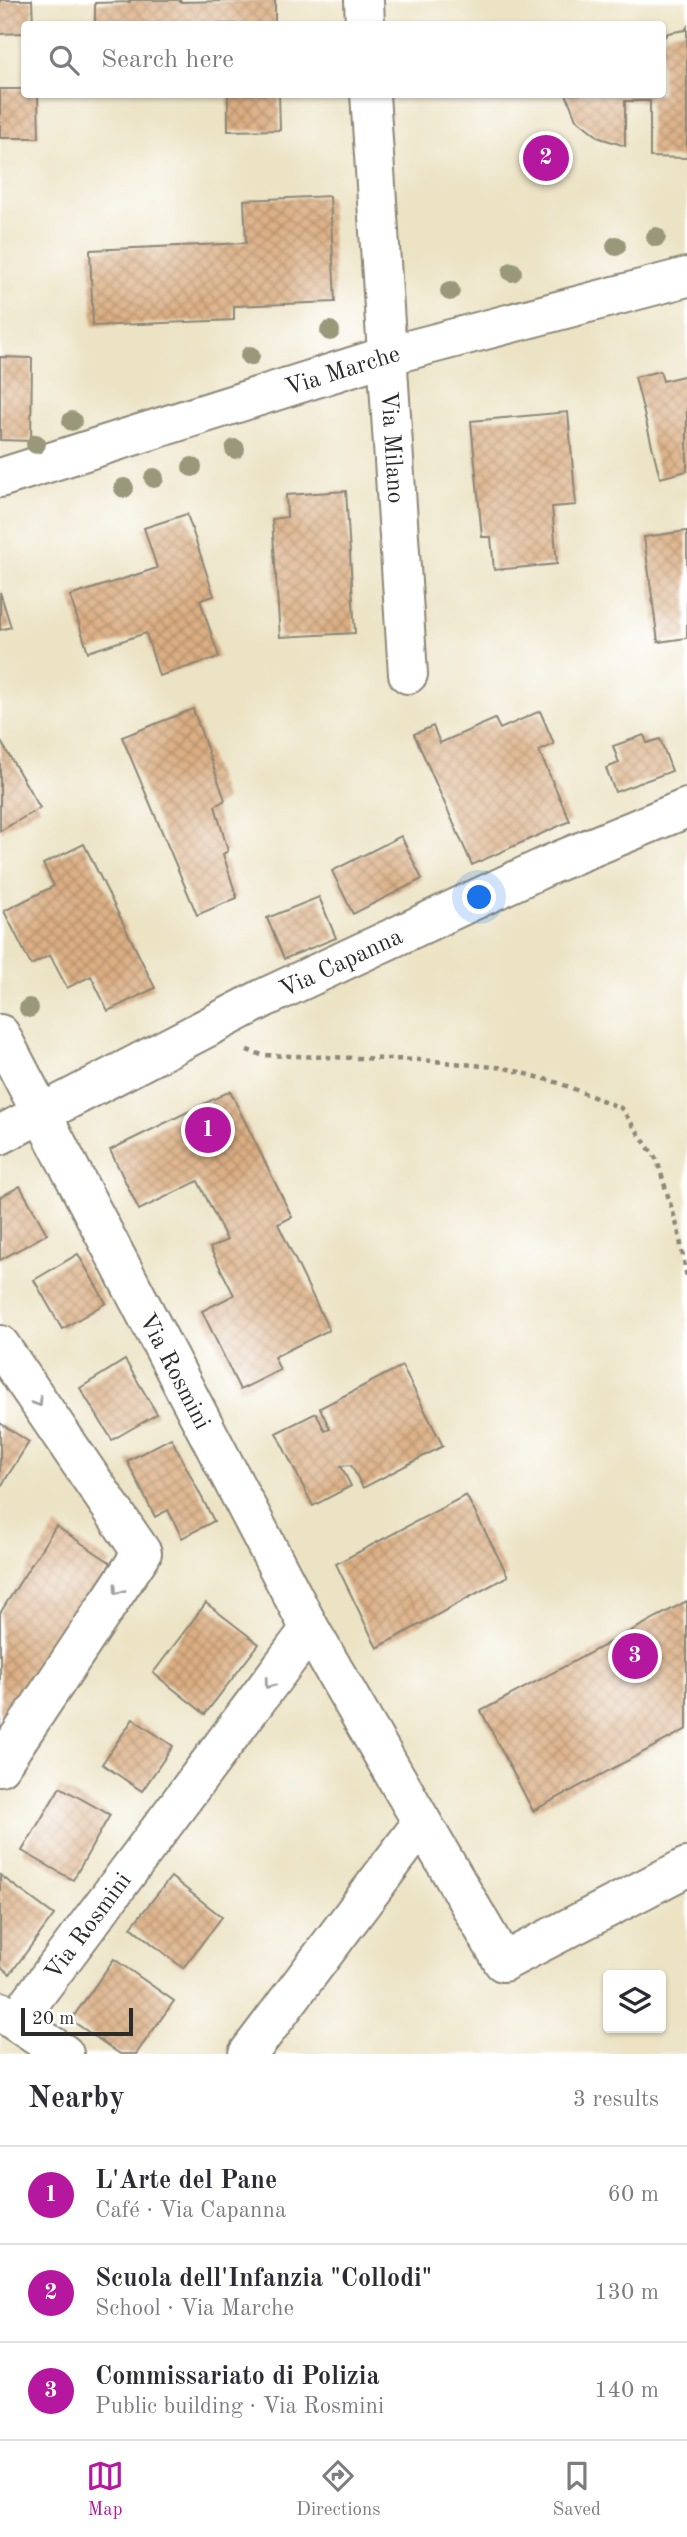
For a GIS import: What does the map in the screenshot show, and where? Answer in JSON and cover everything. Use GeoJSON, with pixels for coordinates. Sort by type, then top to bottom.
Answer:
{"type":"FeatureCollection","features":[{"type":"Feature","properties":{"kind":"street"},"geometry":{"type":"LineString","coordinates":[[364,0],[365,21]]}},
{"type":"Feature","properties":{"kind":"street","name":"Via Milano"},"geometry":{"type":"LineString","coordinates":[[370,98],[408,674]]}},
{"type":"Feature","properties":{"kind":"street","name":"Via Marche"},"geometry":{"type":"LineString","coordinates":[[0,478],[386,356],[687,277]]}},
{"type":"Feature","properties":{"kind":"street","name":"Via Capanna"},"geometry":{"type":"LineString","coordinates":[[0,1135],[193,1034],[466,904],[549,865],[687,808]]}},
{"type":"Feature","properties":{"kind":"street","name":"Via Rosmini"},"geometry":{"type":"LineString","coordinates":[[0,1034],[310,1629],[503,1962],[687,1867]]}},
{"type":"Feature","properties":{"kind":"street"},"geometry":{"type":"LineString","coordinates":[[0,1345],[142,1553],[0,1766]]}},
{"type":"Feature","properties":{"kind":"street","name":"Via Rosmini"},"geometry":{"type":"LineString","coordinates":[[8,2016],[310,1629]]}},
{"type":"Feature","properties":{"kind":"street"},"geometry":{"type":"LineString","coordinates":[[248,2054],[422,1823]]}},
{"type":"Feature","properties":{"kind":"street"},"geometry":{"type":"LineString","coordinates":[[8,2016],[64,2054]]}},
{"type":"Feature","properties":{"kind":"path"},"geometry":{"type":"LineString","coordinates":[[193,1034],[262,1055],[422,1060],[505,1068],[559,1083],[621,1108],[657,1160],[678,1229],[687,1278]]}},
{"type":"Feature","properties":{"kind":"building"},"geometry":{"type":"Polygon","coordinates":[[[0,0],[32,0],[33,21],[21,21],[21,33],[0,34],[0,0]]]}},
{"type":"Feature","properties":{"kind":"building"},"geometry":{"type":"Polygon","coordinates":[[[129,0],[275,0],[275,21],[95,21],[95,3],[130,2],[129,0]]]}},
{"type":"Feature","properties":{"kind":"building"},"geometry":{"type":"Polygon","coordinates":[[[687,27],[687,158],[650,157],[650,101],[625,101],[625,146],[600,138],[576,119],[568,98],[666,98],[666,35],[687,27]]]}},
{"type":"Feature","properties":{"kind":"building"},"geometry":{"type":"Polygon","coordinates":[[[0,89],[21,89],[21,98],[38,98],[39,138],[0,138],[0,89]]]}},
{"type":"Feature","properties":{"kind":"building"},"geometry":{"type":"Polygon","coordinates":[[[228,98],[279,98],[280,130],[228,131],[228,98]]]}},
{"type":"Feature","properties":{"kind":"building"},"geometry":{"type":"Polygon","coordinates":[[[330,196],[335,302],[234,306],[234,320],[93,326],[90,250],[246,243],[244,200],[330,196]]]}},
{"type":"Feature","properties":{"kind":"building"},"geometry":{"type":"Polygon","coordinates":[[[0,357],[32,358],[31,441],[0,440],[0,357]]]}},
{"type":"Feature","properties":{"kind":"building"},"geometry":{"type":"Polygon","coordinates":[[[660,371],[663,381],[687,375],[687,471],[660,478],[635,377],[660,371]]]}},
{"type":"Feature","properties":{"kind":"building"},"geometry":{"type":"Polygon","coordinates":[[[568,412],[576,505],[552,507],[557,564],[494,570],[491,537],[482,537],[471,421],[568,412]]]}},
{"type":"Feature","properties":{"kind":"building"},"geometry":{"type":"Polygon","coordinates":[[[346,491],[355,633],[280,637],[272,519],[287,517],[286,495],[346,491]]]}},
{"type":"Feature","properties":{"kind":"building"},"geometry":{"type":"Polygon","coordinates":[[[187,514],[214,596],[200,600],[219,657],[159,676],[146,633],[88,652],[70,596],[157,568],[144,528],[187,514]]]}},
{"type":"Feature","properties":{"kind":"building"},"geometry":{"type":"Polygon","coordinates":[[[687,531],[687,638],[658,642],[644,537],[687,531]]]}},
{"type":"Feature","properties":{"kind":"building"},"geometry":{"type":"Polygon","coordinates":[[[0,592],[11,627],[0,630],[0,592]]]}},
{"type":"Feature","properties":{"kind":"building"},"geometry":{"type":"Polygon","coordinates":[[[193,709],[225,800],[215,806],[228,851],[223,854],[237,898],[197,915],[122,737],[193,709]]]}},
{"type":"Feature","properties":{"kind":"building"},"geometry":{"type":"Polygon","coordinates":[[[540,711],[554,744],[539,751],[570,821],[472,865],[414,734],[433,726],[440,743],[495,719],[500,729],[540,711]]]}},
{"type":"Feature","properties":{"kind":"building"},"geometry":{"type":"Polygon","coordinates":[[[644,735],[647,743],[660,739],[672,771],[615,792],[606,768],[619,763],[613,746],[644,735]]]}},
{"type":"Feature","properties":{"kind":"building"},"geometry":{"type":"Polygon","coordinates":[[[0,740],[40,808],[0,831],[0,740]]]}},
{"type":"Feature","properties":{"kind":"building"},"geometry":{"type":"Polygon","coordinates":[[[401,836],[422,879],[353,914],[332,871],[401,836]]]}},
{"type":"Feature","properties":{"kind":"building"},"geometry":{"type":"Polygon","coordinates":[[[84,844],[155,988],[108,1011],[91,976],[67,988],[50,955],[31,965],[4,911],[54,886],[43,864],[84,844]]]}},
{"type":"Feature","properties":{"kind":"building"},"geometry":{"type":"Polygon","coordinates":[[[319,897],[336,938],[284,959],[267,918],[319,897]]]}},
{"type":"Feature","properties":{"kind":"building"},"geometry":{"type":"Polygon","coordinates":[[[230,1091],[292,1217],[278,1224],[329,1330],[274,1357],[280,1370],[240,1390],[202,1311],[234,1295],[210,1248],[227,1240],[198,1181],[139,1210],[110,1150],[230,1091]]]}},
{"type":"Feature","properties":{"kind":"building"},"geometry":{"type":"Polygon","coordinates":[[[20,1186],[47,1234],[0,1260],[0,1197],[20,1186]]]}},
{"type":"Feature","properties":{"kind":"building"},"geometry":{"type":"Polygon","coordinates":[[[78,1254],[106,1303],[62,1329],[34,1280],[78,1254]]]}},
{"type":"Feature","properties":{"kind":"building"},"geometry":{"type":"Polygon","coordinates":[[[125,1360],[157,1414],[112,1440],[80,1388],[125,1360]]]}},
{"type":"Feature","properties":{"kind":"building"},"geometry":{"type":"Polygon","coordinates":[[[402,1366],[443,1446],[363,1488],[351,1465],[341,1466],[351,1486],[313,1506],[276,1433],[316,1413],[325,1431],[330,1429],[320,1408],[402,1366]]]}},
{"type":"Feature","properties":{"kind":"building"},"geometry":{"type":"Polygon","coordinates":[[[0,1423],[29,1442],[0,1488],[0,1423]]]}},
{"type":"Feature","properties":{"kind":"building"},"geometry":{"type":"Polygon","coordinates":[[[171,1438],[214,1521],[182,1538],[168,1510],[155,1517],[127,1461],[171,1438]]]}},
{"type":"Feature","properties":{"kind":"building"},"geometry":{"type":"Polygon","coordinates":[[[466,1495],[508,1576],[377,1648],[336,1564],[466,1495]]]}},
{"type":"Feature","properties":{"kind":"building"},"geometry":{"type":"Polygon","coordinates":[[[56,1526],[111,1563],[0,1737],[0,1613],[56,1526]]]}},
{"type":"Feature","properties":{"kind":"building"},"geometry":{"type":"Polygon","coordinates":[[[687,1601],[687,1729],[533,1811],[481,1711],[687,1601]]]}},
{"type":"Feature","properties":{"kind":"building"},"geometry":{"type":"Polygon","coordinates":[[[206,1603],[259,1644],[205,1714],[153,1673],[206,1603]]]}},
{"type":"Feature","properties":{"kind":"building"},"geometry":{"type":"Polygon","coordinates":[[[133,1719],[173,1746],[142,1791],[102,1764],[133,1719]]]}},
{"type":"Feature","properties":{"kind":"building"},"geometry":{"type":"Polygon","coordinates":[[[60,1787],[110,1815],[73,1880],[22,1851],[60,1787]]]}},
{"type":"Feature","properties":{"kind":"building"},"geometry":{"type":"Polygon","coordinates":[[[0,1875],[54,1915],[10,1974],[0,1966],[0,1875]]]}},
{"type":"Feature","properties":{"kind":"building"},"geometry":{"type":"Polygon","coordinates":[[[171,1877],[222,1917],[183,1968],[131,1927],[171,1877]]]}},
{"type":"Feature","properties":{"kind":"building"},"geometry":{"type":"Polygon","coordinates":[[[114,1959],[174,2001],[136,2054],[120,2054],[71,2020],[114,1959]]]}},
{"type":"Feature","properties":{"kind":"place","name":"Scuola dell'Infanzia \"Collodi\""},"geometry":{"type":"Point","coordinates":[546,158]}},
{"type":"Feature","properties":{"kind":"place","name":"L'Arte del Pane"},"geometry":{"type":"Point","coordinates":[208,1130]}},
{"type":"Feature","properties":{"kind":"place","name":"Commissariato di Polizia"},"geometry":{"type":"Point","coordinates":[635,1656]}}]}
